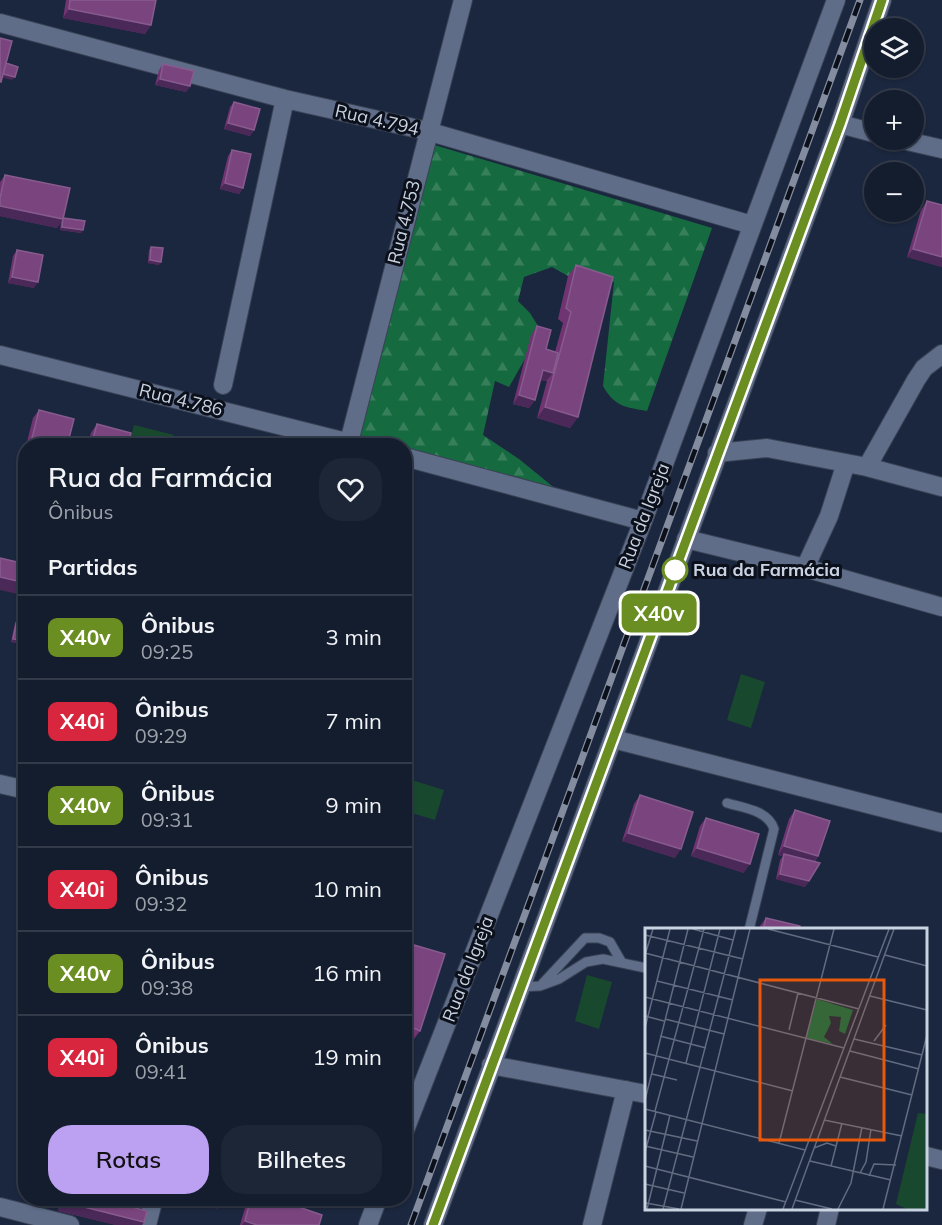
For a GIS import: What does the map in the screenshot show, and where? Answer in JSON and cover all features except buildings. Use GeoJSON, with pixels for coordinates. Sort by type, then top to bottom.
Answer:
{"type":"FeatureCollection","features":[{"type":"Feature","properties":{"kind":"street","name":"Rua 4.753"},"geometry":{"type":"LineString","coordinates":[[354,438],[427,131],[463,0]]}},
{"type":"Feature","properties":{"kind":"street","name":"Rua da Igreja"},"geometry":{"type":"LineString","coordinates":[[412,1112],[643,520],[836,0]]}},
{"type":"Feature","properties":{"kind":"street"},"geometry":{"type":"LineString","coordinates":[[433,1225],[490,1065],[840,124],[882,0]]}},
{"type":"Feature","properties":{"kind":"street","name":"Rua 4.794"},"geometry":{"type":"LineString","coordinates":[[0,23],[285,99],[427,131],[752,225]]}},
{"type":"Feature","properties":{"kind":"street"},"geometry":{"type":"LineString","coordinates":[[223,385],[285,99]]}},
{"type":"Feature","properties":{"kind":"street"},"geometry":{"type":"LineString","coordinates":[[840,124],[864,130]]}},
{"type":"Feature","properties":{"kind":"street"},"geometry":{"type":"LineString","coordinates":[[924,145],[942,149]]}},
{"type":"Feature","properties":{"kind":"street"},"geometry":{"type":"LineString","coordinates":[[867,467],[915,380],[942,354]]}},
{"type":"Feature","properties":{"kind":"street","name":"Rua 4.786"},"geometry":{"type":"LineString","coordinates":[[0,355],[329,438]]}},
{"type":"Feature","properties":{"kind":"street"},"geometry":{"type":"LineString","coordinates":[[717,453],[767,448],[867,467],[942,487]]}},
{"type":"Feature","properties":{"kind":"street"},"geometry":{"type":"LineString","coordinates":[[412,459],[643,520]]}},
{"type":"Feature","properties":{"kind":"street"},"geometry":{"type":"LineString","coordinates":[[805,568],[829,516],[846,463]]}},
{"type":"Feature","properties":{"kind":"street"},"geometry":{"type":"LineString","coordinates":[[686,539],[805,568],[942,608]]}},
{"type":"Feature","properties":{"kind":"street"},"geometry":{"type":"LineString","coordinates":[[613,739],[942,823]]}},
{"type":"Feature","properties":{"kind":"street"},"geometry":{"type":"LineString","coordinates":[[0,784],[18,788]]}},
{"type":"Feature","properties":{"kind":"street"},"geometry":{"type":"LineString","coordinates":[[490,1065],[645,1094]]}},
{"type":"Feature","properties":{"kind":"street"},"geometry":{"type":"LineString","coordinates":[[592,1225],[626,1090]]}},
{"type":"Feature","properties":{"kind":"street"},"geometry":{"type":"LineString","coordinates":[[927,1156],[942,1160]]}},
{"type":"Feature","properties":{"kind":"street"},"geometry":{"type":"LineString","coordinates":[[147,1225],[152,1206]]}},
{"type":"Feature","properties":{"kind":"street"},"geometry":{"type":"LineString","coordinates":[[368,1225],[375,1206]]}},
{"type":"Feature","properties":{"kind":"street"},"geometry":{"type":"LineString","coordinates":[[0,1207],[70,1225]]}},
{"type":"Feature","properties":{"kind":"street"},"geometry":{"type":"LineString","coordinates":[[753,1225],[758,1210]]}},
{"type":"Feature","properties":{"kind":"street"},"geometry":{"type":"LineString","coordinates":[[826,1225],[830,1210]]}},
{"type":"Feature","properties":{"kind":"lane"},"geometry":{"type":"LineString","coordinates":[[727,803],[765,815],[771,821],[774,829],[749,928]]}},
{"type":"Feature","properties":{"kind":"lane"},"geometry":{"type":"LineString","coordinates":[[540,986],[585,938],[599,938],[610,942],[621,961]]}},
{"type":"Feature","properties":{"kind":"lane"},"geometry":{"type":"LineString","coordinates":[[520,987],[540,986],[559,979],[586,962],[603,959],[645,968]]}},
{"type":"Feature","properties":{"kind":"green space"},"geometry":{"type":"Polygon","coordinates":[[[431,144],[712,228],[647,411],[621,405],[607,393],[603,386],[614,282],[568,276],[552,267],[524,277],[518,301],[530,313],[538,326],[534,343],[509,387],[495,381],[483,435],[519,459],[557,490],[412,457],[412,438],[350,438],[431,144]]]}},
{"type":"Feature","properties":{"kind":"green space"},"geometry":{"type":"Polygon","coordinates":[[[134,425],[174,435],[173,438],[131,438],[134,425]]]}},
{"type":"Feature","properties":{"kind":"green space"},"geometry":{"type":"Polygon","coordinates":[[[741,674],[765,682],[751,728],[727,720],[741,674]]]}},
{"type":"Feature","properties":{"kind":"green space"},"geometry":{"type":"Polygon","coordinates":[[[412,780],[444,790],[435,820],[412,813],[412,780]]]}},
{"type":"Feature","properties":{"kind":"green space"},"geometry":{"type":"Polygon","coordinates":[[[587,975],[612,982],[599,1029],[575,1021],[587,975]]]}},
{"type":"Feature","properties":{"kind":"railway"},"geometry":{"type":"LineString","coordinates":[[411,1225],[860,0]]}},
{"type":"Feature","properties":{"kind":"bus line","name":"X40v"},"geometry":{"type":"LineString","coordinates":[[433,1225],[490,1065],[840,124],[882,0]]}},
{"type":"Feature","properties":{"kind":"place","name":"Rua da Farmácia"},"geometry":{"type":"Point","coordinates":[675,570]}}]}
